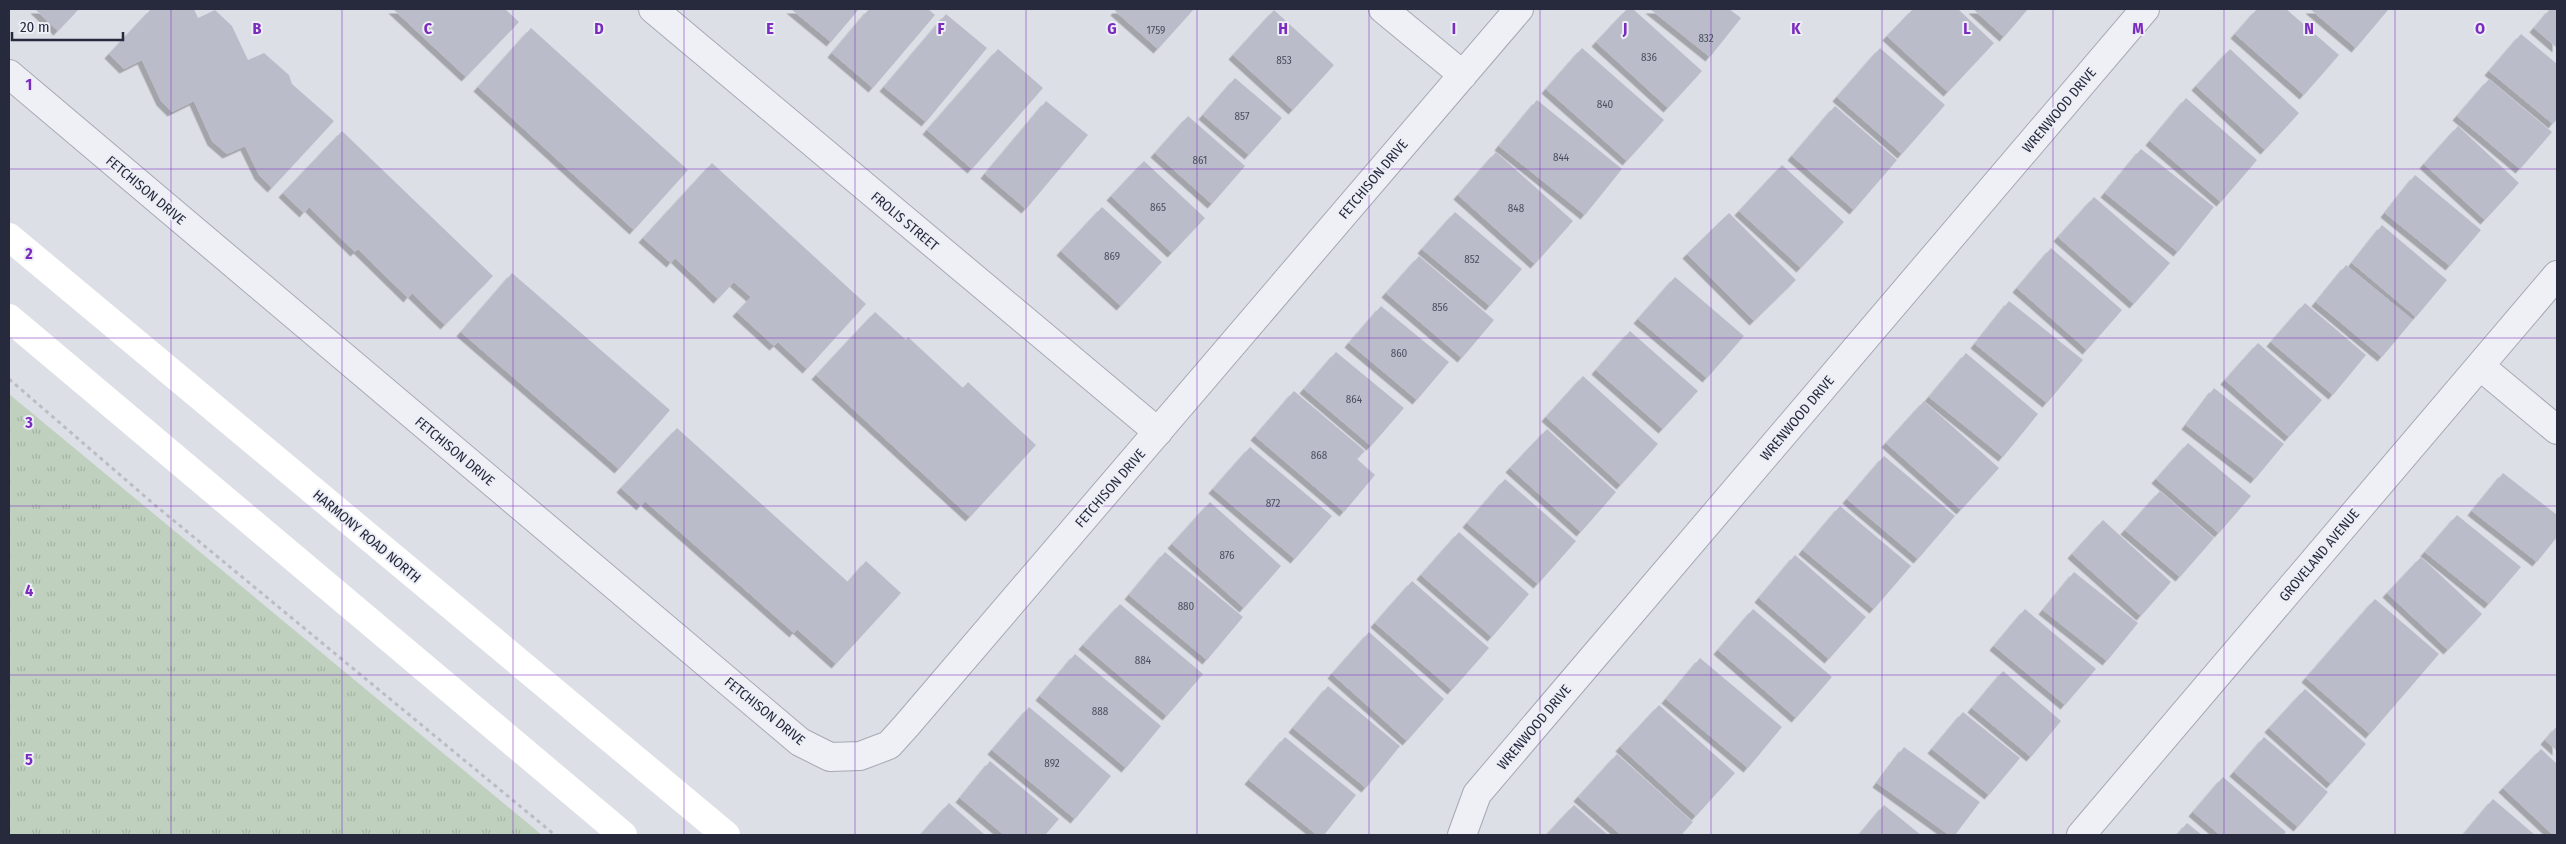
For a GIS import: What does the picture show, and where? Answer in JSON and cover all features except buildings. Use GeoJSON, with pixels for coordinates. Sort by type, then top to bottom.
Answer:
{"type":"FeatureCollection","features":[{"type":"Feature","properties":{"kind":"main road","name":"HARMONY ROAD NORTH"},"geometry":{"type":"LineString","coordinates":[[9,237],[726,835]]}},
{"type":"Feature","properties":{"kind":"main road"},"geometry":{"type":"LineString","coordinates":[[9,318],[624,835]]}},
{"type":"Feature","properties":{"kind":"street","name":"FROLIS STREET"},"geometry":{"type":"LineString","coordinates":[[653,9],[1158,432]]}},
{"type":"Feature","properties":{"kind":"street"},"geometry":{"type":"LineString","coordinates":[[1383,9],[1463,75]]}},
{"type":"Feature","properties":{"kind":"street","name":"FETCHISON DRIVE"},"geometry":{"type":"LineString","coordinates":[[9,74],[800,742],[830,757],[860,756],[889,745],[1519,9]]}},
{"type":"Feature","properties":{"kind":"street","name":"WRENWOOD DRIVE"},"geometry":{"type":"LineString","coordinates":[[1462,835],[1477,794],[2145,9]]}},
{"type":"Feature","properties":{"kind":"street","name":"GROVELAND AVENUE"},"geometry":{"type":"LineString","coordinates":[[2081,835],[2557,275]]}},
{"type":"Feature","properties":{"kind":"street"},"geometry":{"type":"LineString","coordinates":[[2480,366],[2557,430]]}},
{"type":"Feature","properties":{"kind":"path"},"geometry":{"type":"LineString","coordinates":[[9,379],[186,531],[555,835]]}},
{"type":"Feature","properties":{"kind":"green space"},"geometry":{"type":"Polygon","coordinates":[[[9,394],[542,835],[9,835],[9,394]]]}}]}
